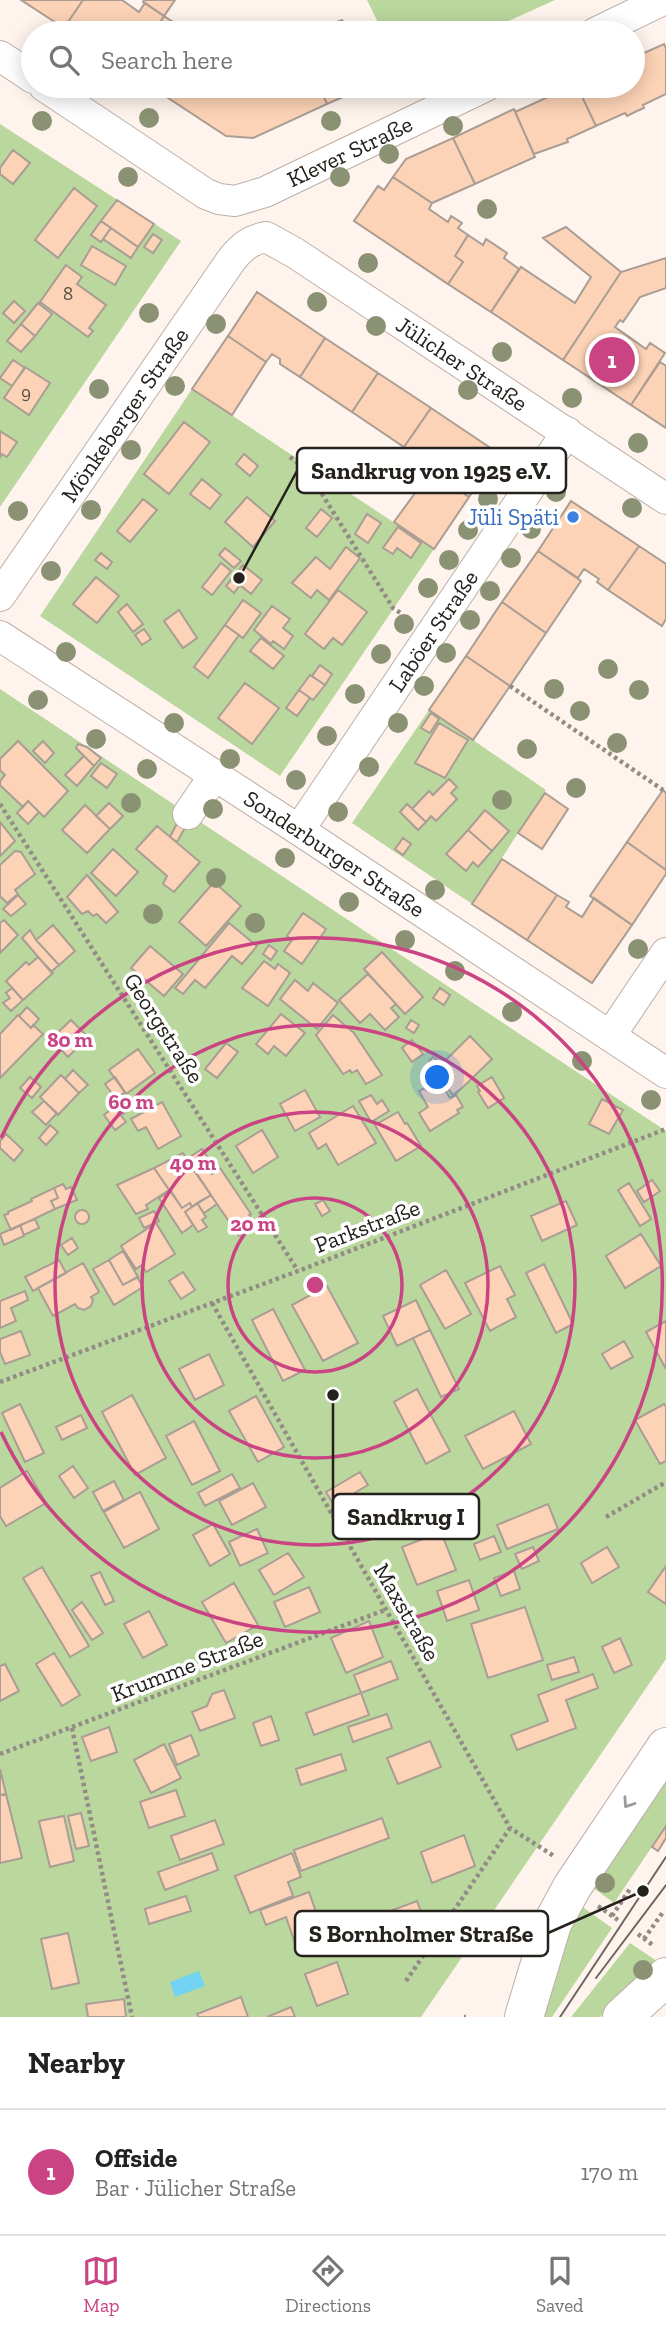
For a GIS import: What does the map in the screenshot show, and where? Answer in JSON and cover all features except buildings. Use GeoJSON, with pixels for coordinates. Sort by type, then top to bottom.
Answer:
{"type":"FeatureCollection","features":[{"type":"Feature","properties":{"kind":"main road"},"geometry":{"type":"LineString","coordinates":[[524,2017],[552,1924],[572,1887],[666,1747]]}},
{"type":"Feature","properties":{"kind":"main road"},"geometry":{"type":"LineString","coordinates":[[622,2017],[666,1977]]}},
{"type":"Feature","properties":{"kind":"street"},"geometry":{"type":"LineString","coordinates":[[620,21],[663,0]]}},
{"type":"Feature","properties":{"kind":"street"},"geometry":{"type":"LineString","coordinates":[[0,56],[21,70]]}},
{"type":"Feature","properties":{"kind":"street","name":"Klever Straße"},"geometry":{"type":"LineString","coordinates":[[62,98],[206,194],[235,201],[276,187],[461,98]]}},
{"type":"Feature","properties":{"kind":"street","name":"Jülicher Straße"},"geometry":{"type":"LineString","coordinates":[[254,239],[266,237],[274,240],[666,499]]}},
{"type":"Feature","properties":{"kind":"street","name":"Mönkeberger Straße"},"geometry":{"type":"LineString","coordinates":[[0,596],[232,259],[242,246],[254,239]]}},
{"type":"Feature","properties":{"kind":"street","name":"Laböer Straße"},"geometry":{"type":"LineString","coordinates":[[299,830],[567,432]]}},
{"type":"Feature","properties":{"kind":"street","name":"Sonderburger Straße"},"geometry":{"type":"LineString","coordinates":[[0,636],[666,1073]]}},
{"type":"Feature","properties":{"kind":"street"},"geometry":{"type":"LineString","coordinates":[[188,814],[214,776]]}},
{"type":"Feature","properties":{"kind":"street"},"geometry":{"type":"LineString","coordinates":[[610,1036],[666,953]]}},
{"type":"Feature","properties":{"kind":"path"},"geometry":{"type":"LineString","coordinates":[[290,457],[307,470],[393,608],[402,614]]}},
{"type":"Feature","properties":{"kind":"path"},"geometry":{"type":"LineString","coordinates":[[510,686],[663,790]]}},
{"type":"Feature","properties":{"kind":"path","name":"Georgstraße"},"geometry":{"type":"LineString","coordinates":[[0,804],[298,1270]]}},
{"type":"Feature","properties":{"kind":"path","name":"Parkstraße"},"geometry":{"type":"LineString","coordinates":[[0,1382],[666,1129]]}},
{"type":"Feature","properties":{"kind":"path","name":"Maxstraße"},"geometry":{"type":"LineString","coordinates":[[212,1303],[512,1829]]}},
{"type":"Feature","properties":{"kind":"path"},"geometry":{"type":"LineString","coordinates":[[606,1517],[666,1482]]}},
{"type":"Feature","properties":{"kind":"path","name":"Krumme Straße"},"geometry":{"type":"LineString","coordinates":[[0,1754],[386,1610]]}},
{"type":"Feature","properties":{"kind":"path"},"geometry":{"type":"LineString","coordinates":[[72,1728],[132,2017]]}},
{"type":"Feature","properties":{"kind":"path"},"geometry":{"type":"LineString","coordinates":[[407,1981],[512,1829],[554,1856]]}},
{"type":"Feature","properties":{"kind":"path"},"geometry":{"type":"LineString","coordinates":[[612,1916],[630,1889]]}},
{"type":"Feature","properties":{"kind":"path"},"geometry":{"type":"LineString","coordinates":[[644,1939],[663,1912]]}},
{"type":"Feature","properties":{"kind":"green space"},"geometry":{"type":"Polygon","coordinates":[[[367,0],[555,0],[509,21],[377,21],[367,0]]]}},
{"type":"Feature","properties":{"kind":"green space"},"geometry":{"type":"Polygon","coordinates":[[[0,124],[181,241],[0,507],[0,124]]]}},
{"type":"Feature","properties":{"kind":"green space"},"geometry":{"type":"Polygon","coordinates":[[[192,389],[434,549],[280,776],[40,616],[192,389]]]}},
{"type":"Feature","properties":{"kind":"green space"},"geometry":{"type":"Polygon","coordinates":[[[0,689],[666,1131],[666,1659],[421,2017],[0,2017],[0,689]]]}},
{"type":"Feature","properties":{"kind":"green space"},"geometry":{"type":"Polygon","coordinates":[[[429,710],[546,790],[472,904],[352,823],[429,710]]]}},
{"type":"Feature","properties":{"kind":"green space"},"geometry":{"type":"Polygon","coordinates":[[[666,1771],[666,1826],[614,1903],[589,1885],[666,1771]]]}},
{"type":"Feature","properties":{"kind":"green space"},"geometry":{"type":"Polygon","coordinates":[[[577,1903],[612,1928],[552,2017],[538,2017],[577,1903]]]}},
{"type":"Feature","properties":{"kind":"green space"},"geometry":{"type":"Polygon","coordinates":[[[630,1943],[660,1963],[621,2001],[600,2017],[571,2017],[630,1943]]]}},
{"type":"Feature","properties":{"kind":"water"},"geometry":{"type":"Polygon","coordinates":[[[199,1971],[205,1986],[175,1997],[170,1982],[199,1971]]]}},
{"type":"Feature","properties":{"kind":"tram line"},"geometry":{"type":"LineString","coordinates":[[560,2017],[666,1857]]}},
{"type":"Feature","properties":{"kind":"tram line"},"geometry":{"type":"LineString","coordinates":[[596,1978],[666,1885]]}},
{"type":"Feature","properties":{"kind":"place","name":"Offside"},"geometry":{"type":"Point","coordinates":[612,360]}},
{"type":"Feature","properties":{"kind":"place","name":"Jüli Späti"},"geometry":{"type":"Point","coordinates":[573,517]}},
{"type":"Feature","properties":{"kind":"place","name":"Sandkrug von 1925 e.V."},"geometry":{"type":"Point","coordinates":[239,578]}},
{"type":"Feature","properties":{"kind":"place","name":"Sandkrug I"},"geometry":{"type":"Point","coordinates":[333,1395]}},
{"type":"Feature","properties":{"kind":"place","name":"S Bornholmer Straße"},"geometry":{"type":"Point","coordinates":[643,1891]}}]}
